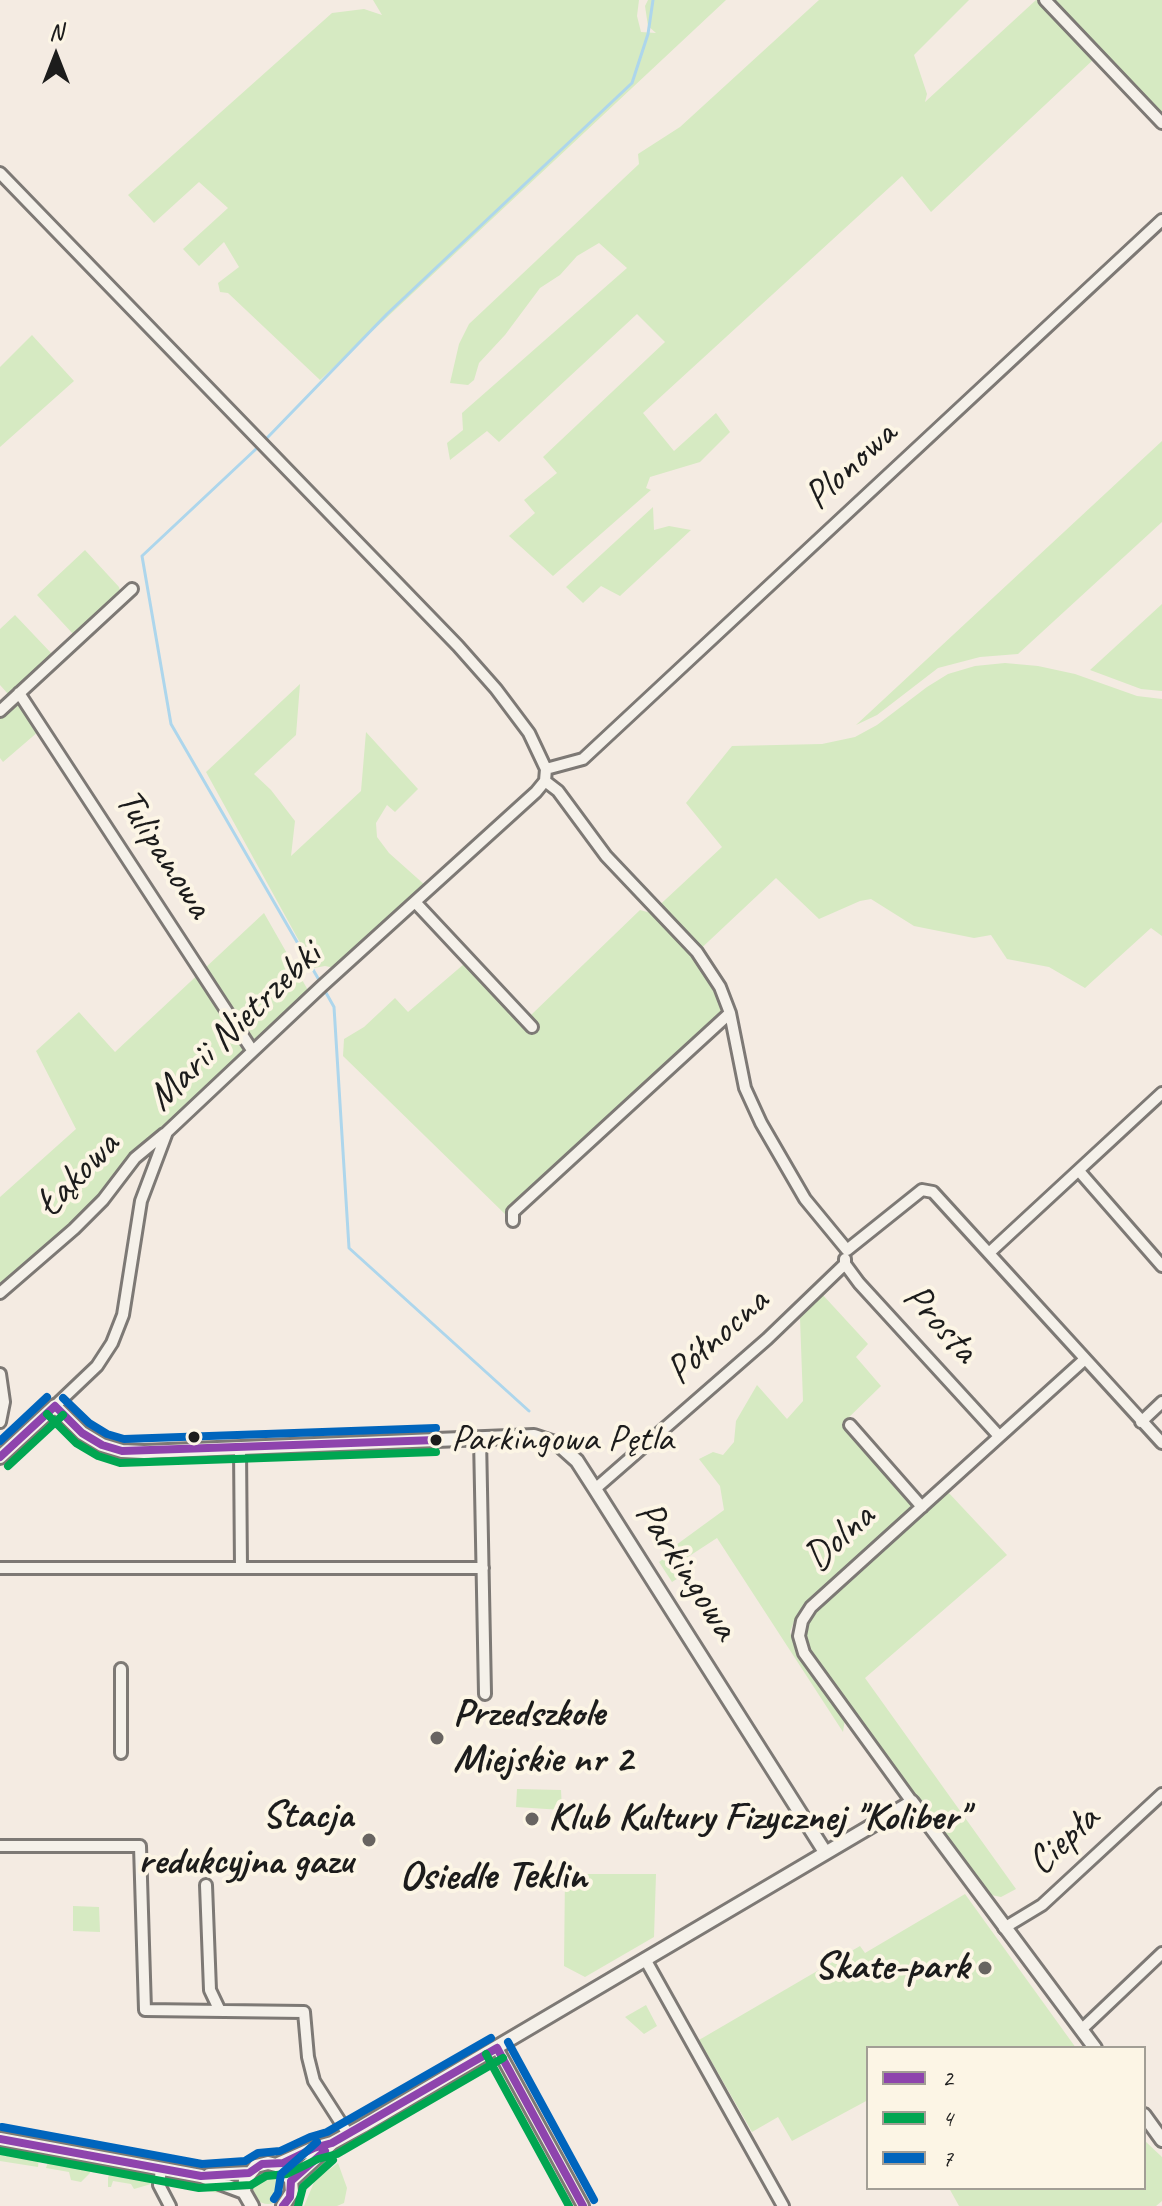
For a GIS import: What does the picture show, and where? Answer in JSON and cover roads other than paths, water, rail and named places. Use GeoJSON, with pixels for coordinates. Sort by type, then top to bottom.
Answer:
{"type":"FeatureCollection","features":[{"type":"Feature","properties":{"kind":"street"},"geometry":{"type":"LineString","coordinates":[[1045,0],[1162,123]]}},
{"type":"Feature","properties":{"kind":"street"},"geometry":{"type":"LineString","coordinates":[[0,173],[458,646],[496,689],[529,733],[545,775],[606,856],[697,952],[720,987],[730,1013],[745,1088],[761,1123],[805,1199],[847,1250]]}},
{"type":"Feature","properties":{"kind":"street","name":"Plonowa"},"geometry":{"type":"LineString","coordinates":[[545,775],[583,759],[1162,220]]}},
{"type":"Feature","properties":{"kind":"street"},"geometry":{"type":"LineString","coordinates":[[0,711],[132,589]]}},
{"type":"Feature","properties":{"kind":"street","name":"Tulipanowa"},"geometry":{"type":"LineString","coordinates":[[19,693],[252,1050]]}},
{"type":"Feature","properties":{"kind":"street","name":"Marii Nietrzebki"},"geometry":{"type":"LineString","coordinates":[[0,1457],[97,1366],[112,1343],[123,1315],[141,1201],[167,1132],[252,1050],[536,792],[545,775]]}},
{"type":"Feature","properties":{"kind":"street"},"geometry":{"type":"LineString","coordinates":[[415,902],[532,1027]]}},
{"type":"Feature","properties":{"kind":"street"},"geometry":{"type":"LineString","coordinates":[[513,1221],[513,1212],[730,1013]]}},
{"type":"Feature","properties":{"kind":"street"},"geometry":{"type":"LineString","coordinates":[[989,1253],[1162,1093]]}},
{"type":"Feature","properties":{"kind":"street","name":"Łąkowa"},"geometry":{"type":"LineString","coordinates":[[0,1293],[74,1229],[103,1200],[135,1158],[167,1132]]}},
{"type":"Feature","properties":{"kind":"street"},"geometry":{"type":"LineString","coordinates":[[1079,1171],[1162,1266]]}},
{"type":"Feature","properties":{"kind":"street"},"geometry":{"type":"LineString","coordinates":[[845,1264],[847,1250],[905,1202],[930,1191],[1162,1443]]}},
{"type":"Feature","properties":{"kind":"street","name":"Prosta"},"geometry":{"type":"LineString","coordinates":[[845,1264],[999,1436]]}},
{"type":"Feature","properties":{"kind":"street","name":"Północna"},"geometry":{"type":"LineString","coordinates":[[595,1489],[767,1339],[845,1264]]}},
{"type":"Feature","properties":{"kind":"street","name":"Dolna"},"geometry":{"type":"LineString","coordinates":[[912,1802],[809,1660],[799,1636],[802,1621],[811,1607],[1084,1360]]}},
{"type":"Feature","properties":{"kind":"street"},"geometry":{"type":"LineString","coordinates":[[0,1374],[4,1402],[0,1422]]}},
{"type":"Feature","properties":{"kind":"street"},"geometry":{"type":"LineString","coordinates":[[1141,1422],[1162,1402]]}},
{"type":"Feature","properties":{"kind":"street","name":"Parkingowa"},"geometry":{"type":"LineString","coordinates":[[55,1406],[82,1433],[102,1445],[122,1451],[534,1436],[558,1444],[577,1461],[825,1852]]}},
{"type":"Feature","properties":{"kind":"street"},"geometry":{"type":"LineString","coordinates":[[850,1425],[922,1507]]}},
{"type":"Feature","properties":{"kind":"street"},"geometry":{"type":"LineString","coordinates":[[480,1438],[485,1694]]}},
{"type":"Feature","properties":{"kind":"street"},"geometry":{"type":"LineString","coordinates":[[240,1448],[241,1568]]}},
{"type":"Feature","properties":{"kind":"street"},"geometry":{"type":"LineString","coordinates":[[0,1568],[483,1568]]}},
{"type":"Feature","properties":{"kind":"street"},"geometry":{"type":"LineString","coordinates":[[121,1669],[121,1753]]}},
{"type":"Feature","properties":{"kind":"street","name":"Ciepła"},"geometry":{"type":"LineString","coordinates":[[1004,1928],[1042,1905],[1162,1794]]}},
{"type":"Feature","properties":{"kind":"street"},"geometry":{"type":"LineString","coordinates":[[291,2181],[332,2143],[912,1802],[1093,2046]]}},
{"type":"Feature","properties":{"kind":"street"},"geometry":{"type":"LineString","coordinates":[[0,1846],[140,1846],[145,2010],[304,2012],[308,2057],[314,2081],[348,2134]]}},
{"type":"Feature","properties":{"kind":"street"},"geometry":{"type":"LineString","coordinates":[[206,1885],[210,1990],[220,2011]]}},
{"type":"Feature","properties":{"kind":"street"},"geometry":{"type":"LineString","coordinates":[[1081,2030],[1162,1953]]}},
{"type":"Feature","properties":{"kind":"street"},"geometry":{"type":"LineString","coordinates":[[642,1960],[756,2164],[783,2206]]}},
{"type":"Feature","properties":{"kind":"street"},"geometry":{"type":"LineString","coordinates":[[497,2048],[583,2206]]}},
{"type":"Feature","properties":{"kind":"street"},"geometry":{"type":"LineString","coordinates":[[0,2139],[201,2176],[244,2192],[252,2206]]}},
{"type":"Feature","properties":{"kind":"street"},"geometry":{"type":"LineString","coordinates":[[276,2165],[332,2143]]}},
{"type":"Feature","properties":{"kind":"street"},"geometry":{"type":"LineString","coordinates":[[201,2176],[249,2173],[262,2164],[276,2165],[284,2170],[291,2181],[290,2197],[283,2206]]}},
{"type":"Feature","properties":{"kind":"street"},"geometry":{"type":"LineString","coordinates":[[756,2164],[776,2206]]}},
{"type":"Feature","properties":{"kind":"street"},"geometry":{"type":"LineString","coordinates":[[161,2169],[159,2185],[170,2206]]}},
{"type":"Feature","properties":{"kind":"street"},"geometry":{"type":"LineString","coordinates":[[244,2192],[249,2173]]}},
{"type":"Feature","properties":{"kind":"waterway"},"geometry":{"type":"LineString","coordinates":[[267,438],[387,314],[632,83],[648,34],[653,0]]}},
{"type":"Feature","properties":{"kind":"waterway"},"geometry":{"type":"LineString","coordinates":[[256,449],[142,556],[171,724],[319,980]]}},
{"type":"Feature","properties":{"kind":"waterway"},"geometry":{"type":"LineString","coordinates":[[325,991],[334,1007],[349,1248],[529,1411]]}},
{"type":"Feature","properties":{"kind":"place","name":"Parkingowa Pętla"},"geometry":{"type":"Point","coordinates":[436,1440]}},
{"type":"Feature","properties":{"kind":"place","name":"Przedszkole Miejskie nr 2"},"geometry":{"type":"Point","coordinates":[437,1738]}},
{"type":"Feature","properties":{"kind":"place","name":"Klub Kultury Fizycznej \"Koliber\""},"geometry":{"type":"Point","coordinates":[532,1819]}},
{"type":"Feature","properties":{"kind":"place","name":"Stacja redukcyjna gazu"},"geometry":{"type":"Point","coordinates":[369,1840]}},
{"type":"Feature","properties":{"kind":"place","name":"Skate-park"},"geometry":{"type":"Point","coordinates":[985,1968]}},
{"type":"Feature","properties":{"kind":"district","name":"Osiedle Teklin"},"geometry":{"type":"Point","coordinates":[493,1877]}}]}
